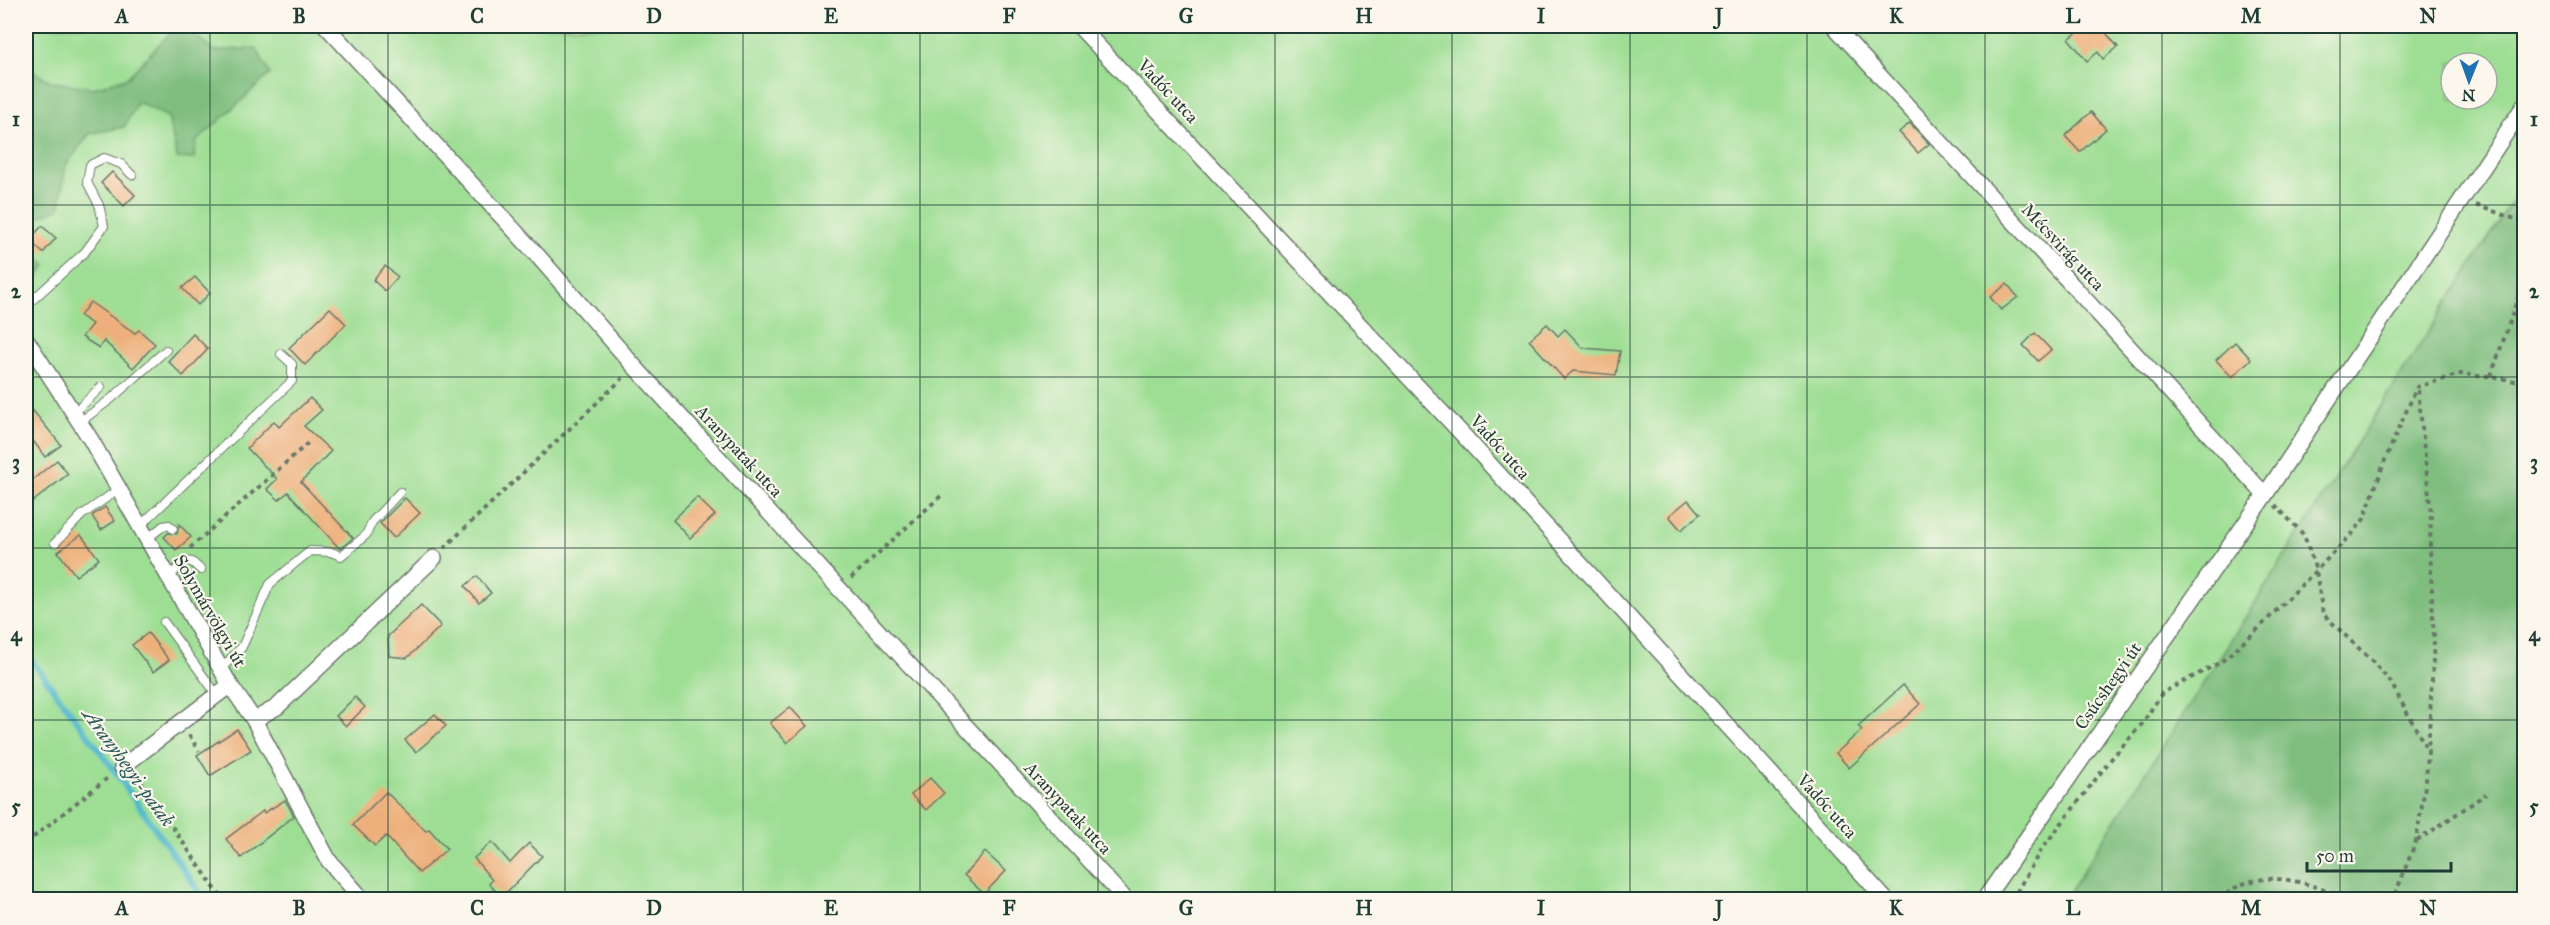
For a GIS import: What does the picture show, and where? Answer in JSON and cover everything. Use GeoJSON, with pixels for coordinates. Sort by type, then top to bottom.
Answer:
{"type":"FeatureCollection","features":[{"type":"Feature","properties":{"kind":"street","name":"Aranypatak utca"},"geometry":{"type":"LineString","coordinates":[[326,26],[1126,900]]}},
{"type":"Feature","properties":{"kind":"street","name":"Vadóc utca"},"geometry":{"type":"LineString","coordinates":[[1079,26],[1464,436],[1886,900]]}},
{"type":"Feature","properties":{"kind":"street","name":"Mécsvirág utca"},"geometry":{"type":"LineString","coordinates":[[1833,26],[2265,495]]}},
{"type":"Feature","properties":{"kind":"street","name":"Csúcshegyi út"},"geometry":{"type":"LineString","coordinates":[[1984,900],[2265,495],[2524,106]]}},
{"type":"Feature","properties":{"kind":"street","name":"Solymárvölgyi út"},"geometry":{"type":"LineString","coordinates":[[28,349],[77,418],[119,489],[230,685],[254,720],[329,861],[363,900]]}},
{"type":"Feature","properties":{"kind":"street"},"geometry":{"type":"LineString","coordinates":[[254,720],[277,707],[434,558]]}},
{"type":"Feature","properties":{"kind":"street"},"geometry":{"type":"LineString","coordinates":[[125,764],[230,685]]}},
{"type":"Feature","properties":{"kind":"lane"},"geometry":{"type":"LineString","coordinates":[[26,306],[85,252],[104,226],[99,205],[87,182],[90,165],[104,158],[121,164],[132,175]]}},
{"type":"Feature","properties":{"kind":"lane"},"geometry":{"type":"LineString","coordinates":[[77,418],[111,399],[166,350]]}},
{"type":"Feature","properties":{"kind":"lane"},"geometry":{"type":"LineString","coordinates":[[144,533],[291,381],[292,364],[281,354]]}},
{"type":"Feature","properties":{"kind":"lane"},"geometry":{"type":"LineString","coordinates":[[77,418],[101,387]]}},
{"type":"Feature","properties":{"kind":"lane"},"geometry":{"type":"LineString","coordinates":[[55,543],[82,515],[119,489]]}},
{"type":"Feature","properties":{"kind":"lane"},"geometry":{"type":"LineString","coordinates":[[221,669],[242,647],[270,584],[310,551],[331,552],[341,556],[366,535],[372,522],[400,492]]}},
{"type":"Feature","properties":{"kind":"lane"},"geometry":{"type":"LineString","coordinates":[[144,533],[169,525],[173,529]]}},
{"type":"Feature","properties":{"kind":"lane"},"geometry":{"type":"LineString","coordinates":[[169,577],[185,561],[192,562],[201,570]]}},
{"type":"Feature","properties":{"kind":"lane"},"geometry":{"type":"LineString","coordinates":[[164,622],[217,695]]}},
{"type":"Feature","properties":{"kind":"path"},"geometry":{"type":"LineString","coordinates":[[2461,200],[2524,223]]}},
{"type":"Feature","properties":{"kind":"path"},"geometry":{"type":"LineString","coordinates":[[2491,376],[2524,281]]}},
{"type":"Feature","properties":{"kind":"path"},"geometry":{"type":"LineString","coordinates":[[2012,900],[2041,850],[2112,758],[2142,724],[2162,693],[2221,662],[2316,572],[2364,519],[2385,460],[2417,387],[2464,373],[2524,383]]}},
{"type":"Feature","properties":{"kind":"path"},"geometry":{"type":"LineString","coordinates":[[2393,900],[2416,841],[2426,780],[2434,642],[2431,514],[2417,387]]}},
{"type":"Feature","properties":{"kind":"path"},"geometry":{"type":"LineString","coordinates":[[434,558],[610,391]]}},
{"type":"Feature","properties":{"kind":"path"},"geometry":{"type":"LineString","coordinates":[[185,561],[184,552],[308,443]]}},
{"type":"Feature","properties":{"kind":"path"},"geometry":{"type":"LineString","coordinates":[[839,588],[943,494]]}},
{"type":"Feature","properties":{"kind":"path"},"geometry":{"type":"LineString","coordinates":[[2265,495],[2304,534],[2316,572],[2323,614],[2372,660],[2390,681],[2428,751]]}},
{"type":"Feature","properties":{"kind":"path"},"geometry":{"type":"LineString","coordinates":[[125,764],[223,900]]}},
{"type":"Feature","properties":{"kind":"path"},"geometry":{"type":"LineString","coordinates":[[26,843],[102,781]]}},
{"type":"Feature","properties":{"kind":"path"},"geometry":{"type":"LineString","coordinates":[[2416,841],[2486,794]]}},
{"type":"Feature","properties":{"kind":"path"},"geometry":{"type":"LineString","coordinates":[[2220,900],[2241,885],[2260,879],[2279,878],[2323,888],[2348,900]]}},
{"type":"Feature","properties":{"kind":"green space"},"geometry":{"type":"Polygon","coordinates":[[[26,26],[2524,26],[2524,183],[2065,899],[26,899],[26,26]]]}},
{"type":"Feature","properties":{"kind":"green space"},"geometry":{"type":"Polygon","coordinates":[[[177,26],[185,26],[213,51],[256,48],[270,74],[196,142],[194,159],[177,158],[168,117],[138,102],[124,127],[89,134],[66,165],[59,209],[26,222],[26,31],[33,30],[32,71],[52,82],[94,88],[127,78],[177,26]]]}},
{"type":"Feature","properties":{"kind":"green space"},"geometry":{"type":"Polygon","coordinates":[[[2524,183],[2524,899],[2065,899],[2524,183]]]}},
{"type":"Feature","properties":{"kind":"green space"},"geometry":{"type":"Polygon","coordinates":[[[26,250],[46,265],[29,289],[26,286],[26,250]]]}},
{"type":"Feature","properties":{"kind":"building"},"geometry":{"type":"Polygon","coordinates":[[[2085,26],[2100,26],[2118,47],[2103,59],[2098,52],[2087,61],[2069,39],[2085,26]]]}},
{"type":"Feature","properties":{"kind":"building"},"geometry":{"type":"Polygon","coordinates":[[[2091,112],[2106,129],[2080,152],[2065,136],[2091,112]]]}},
{"type":"Feature","properties":{"kind":"building"},"geometry":{"type":"Polygon","coordinates":[[[1910,123],[1929,144],[1918,153],[1899,132],[1910,123]]]}},
{"type":"Feature","properties":{"kind":"building"},"geometry":{"type":"Polygon","coordinates":[[[112,172],[135,195],[124,206],[101,183],[112,172]]]}},
{"type":"Feature","properties":{"kind":"building"},"geometry":{"type":"Polygon","coordinates":[[[42,226],[56,238],[43,253],[29,240],[42,226]]]}},
{"type":"Feature","properties":{"kind":"building"},"geometry":{"type":"Polygon","coordinates":[[[385,266],[398,277],[385,291],[373,280],[385,266]]]}},
{"type":"Feature","properties":{"kind":"building"},"geometry":{"type":"Polygon","coordinates":[[[195,277],[210,293],[198,305],[182,288],[195,277]]]}},
{"type":"Feature","properties":{"kind":"building"},"geometry":{"type":"Polygon","coordinates":[[[2007,284],[2018,297],[2001,310],[1990,297],[2007,284]]]}},
{"type":"Feature","properties":{"kind":"building"},"geometry":{"type":"Polygon","coordinates":[[[90,302],[135,333],[139,330],[155,344],[133,368],[104,341],[99,348],[82,337],[92,324],[80,316],[90,302]]]}},
{"type":"Feature","properties":{"kind":"building"},"geometry":{"type":"Polygon","coordinates":[[[330,308],[346,324],[305,365],[289,348],[330,308]]]}},
{"type":"Feature","properties":{"kind":"building"},"geometry":{"type":"Polygon","coordinates":[[[1547,324],[1558,336],[1565,329],[1583,348],[1620,351],[1616,375],[1573,371],[1564,379],[1529,340],[1547,324]]]}},
{"type":"Feature","properties":{"kind":"building"},"geometry":{"type":"Polygon","coordinates":[[[2035,333],[2051,350],[2038,361],[2023,345],[2035,333]]]}},
{"type":"Feature","properties":{"kind":"building"},"geometry":{"type":"Polygon","coordinates":[[[193,334],[208,349],[183,376],[168,361],[193,334]]]}},
{"type":"Feature","properties":{"kind":"building"},"geometry":{"type":"Polygon","coordinates":[[[2235,342],[2251,359],[2232,377],[2216,360],[2235,342]]]}},
{"type":"Feature","properties":{"kind":"building"},"geometry":{"type":"Polygon","coordinates":[[[310,398],[322,410],[304,426],[331,451],[301,482],[353,538],[340,549],[288,492],[279,500],[267,489],[277,479],[247,448],[274,421],[279,427],[310,398]]]}},
{"type":"Feature","properties":{"kind":"building"},"geometry":{"type":"Polygon","coordinates":[[[26,402],[61,445],[45,457],[26,431],[26,402]]]}},
{"type":"Feature","properties":{"kind":"building"},"geometry":{"type":"Polygon","coordinates":[[[57,460],[68,474],[26,507],[26,485],[57,460]]]}},
{"type":"Feature","properties":{"kind":"building"},"geometry":{"type":"Polygon","coordinates":[[[697,497],[715,515],[690,538],[673,520],[697,497]]]}},
{"type":"Feature","properties":{"kind":"building"},"geometry":{"type":"Polygon","coordinates":[[[405,498],[420,513],[394,538],[380,523],[405,498]]]}},
{"type":"Feature","properties":{"kind":"building"},"geometry":{"type":"Polygon","coordinates":[[[1688,500],[1700,514],[1681,530],[1669,516],[1688,500]]]}},
{"type":"Feature","properties":{"kind":"building"},"geometry":{"type":"Polygon","coordinates":[[[105,507],[115,521],[101,530],[92,516],[105,507]]]}},
{"type":"Feature","properties":{"kind":"building"},"geometry":{"type":"Polygon","coordinates":[[[179,524],[191,537],[176,550],[164,537],[168,533],[177,534],[179,524]]]}},
{"type":"Feature","properties":{"kind":"building"},"geometry":{"type":"Polygon","coordinates":[[[81,535],[99,559],[76,576],[58,552],[81,535]]]}},
{"type":"Feature","properties":{"kind":"building"},"geometry":{"type":"Polygon","coordinates":[[[477,576],[491,593],[479,603],[465,586],[477,576]]]}},
{"type":"Feature","properties":{"kind":"building"},"geometry":{"type":"Polygon","coordinates":[[[421,605],[441,626],[407,658],[389,656],[388,636],[421,605]]]}},
{"type":"Feature","properties":{"kind":"building"},"geometry":{"type":"Polygon","coordinates":[[[148,633],[169,660],[153,672],[132,645],[148,633]]]}},
{"type":"Feature","properties":{"kind":"building"},"geometry":{"type":"Polygon","coordinates":[[[1903,685],[1920,704],[1849,768],[1836,753],[1862,730],[1858,726],[1903,685]]]}},
{"type":"Feature","properties":{"kind":"building"},"geometry":{"type":"Polygon","coordinates":[[[355,697],[365,707],[346,726],[336,716],[355,697]]]}},
{"type":"Feature","properties":{"kind":"building"},"geometry":{"type":"Polygon","coordinates":[[[790,707],[807,726],[787,743],[770,723],[790,707]]]}},
{"type":"Feature","properties":{"kind":"building"},"geometry":{"type":"Polygon","coordinates":[[[435,714],[446,726],[416,752],[405,740],[435,714]]]}},
{"type":"Feature","properties":{"kind":"building"},"geometry":{"type":"Polygon","coordinates":[[[237,729],[251,750],[210,776],[197,755],[237,729]]]}},
{"type":"Feature","properties":{"kind":"building"},"geometry":{"type":"Polygon","coordinates":[[[930,778],[944,793],[926,810],[911,795],[930,778]]]}},
{"type":"Feature","properties":{"kind":"building"},"geometry":{"type":"Polygon","coordinates":[[[386,792],[426,831],[429,829],[447,849],[419,873],[386,836],[375,846],[353,825],[386,792]]]}},
{"type":"Feature","properties":{"kind":"building"},"geometry":{"type":"Polygon","coordinates":[[[285,800],[294,816],[241,858],[226,839],[263,811],[264,813],[285,800]]]}},
{"type":"Feature","properties":{"kind":"building"},"geometry":{"type":"Polygon","coordinates":[[[492,842],[510,863],[529,843],[542,856],[502,897],[489,884],[492,880],[474,858],[492,842]]]}},
{"type":"Feature","properties":{"kind":"building"},"geometry":{"type":"Polygon","coordinates":[[[985,852],[1006,871],[984,894],[964,875],[985,852]]]}},
{"type":"Feature","properties":{"kind":"waterway","name":"Aranyhegyi-patak"},"geometry":{"type":"LineString","coordinates":[[26,653],[109,763],[205,900]]}}]}
